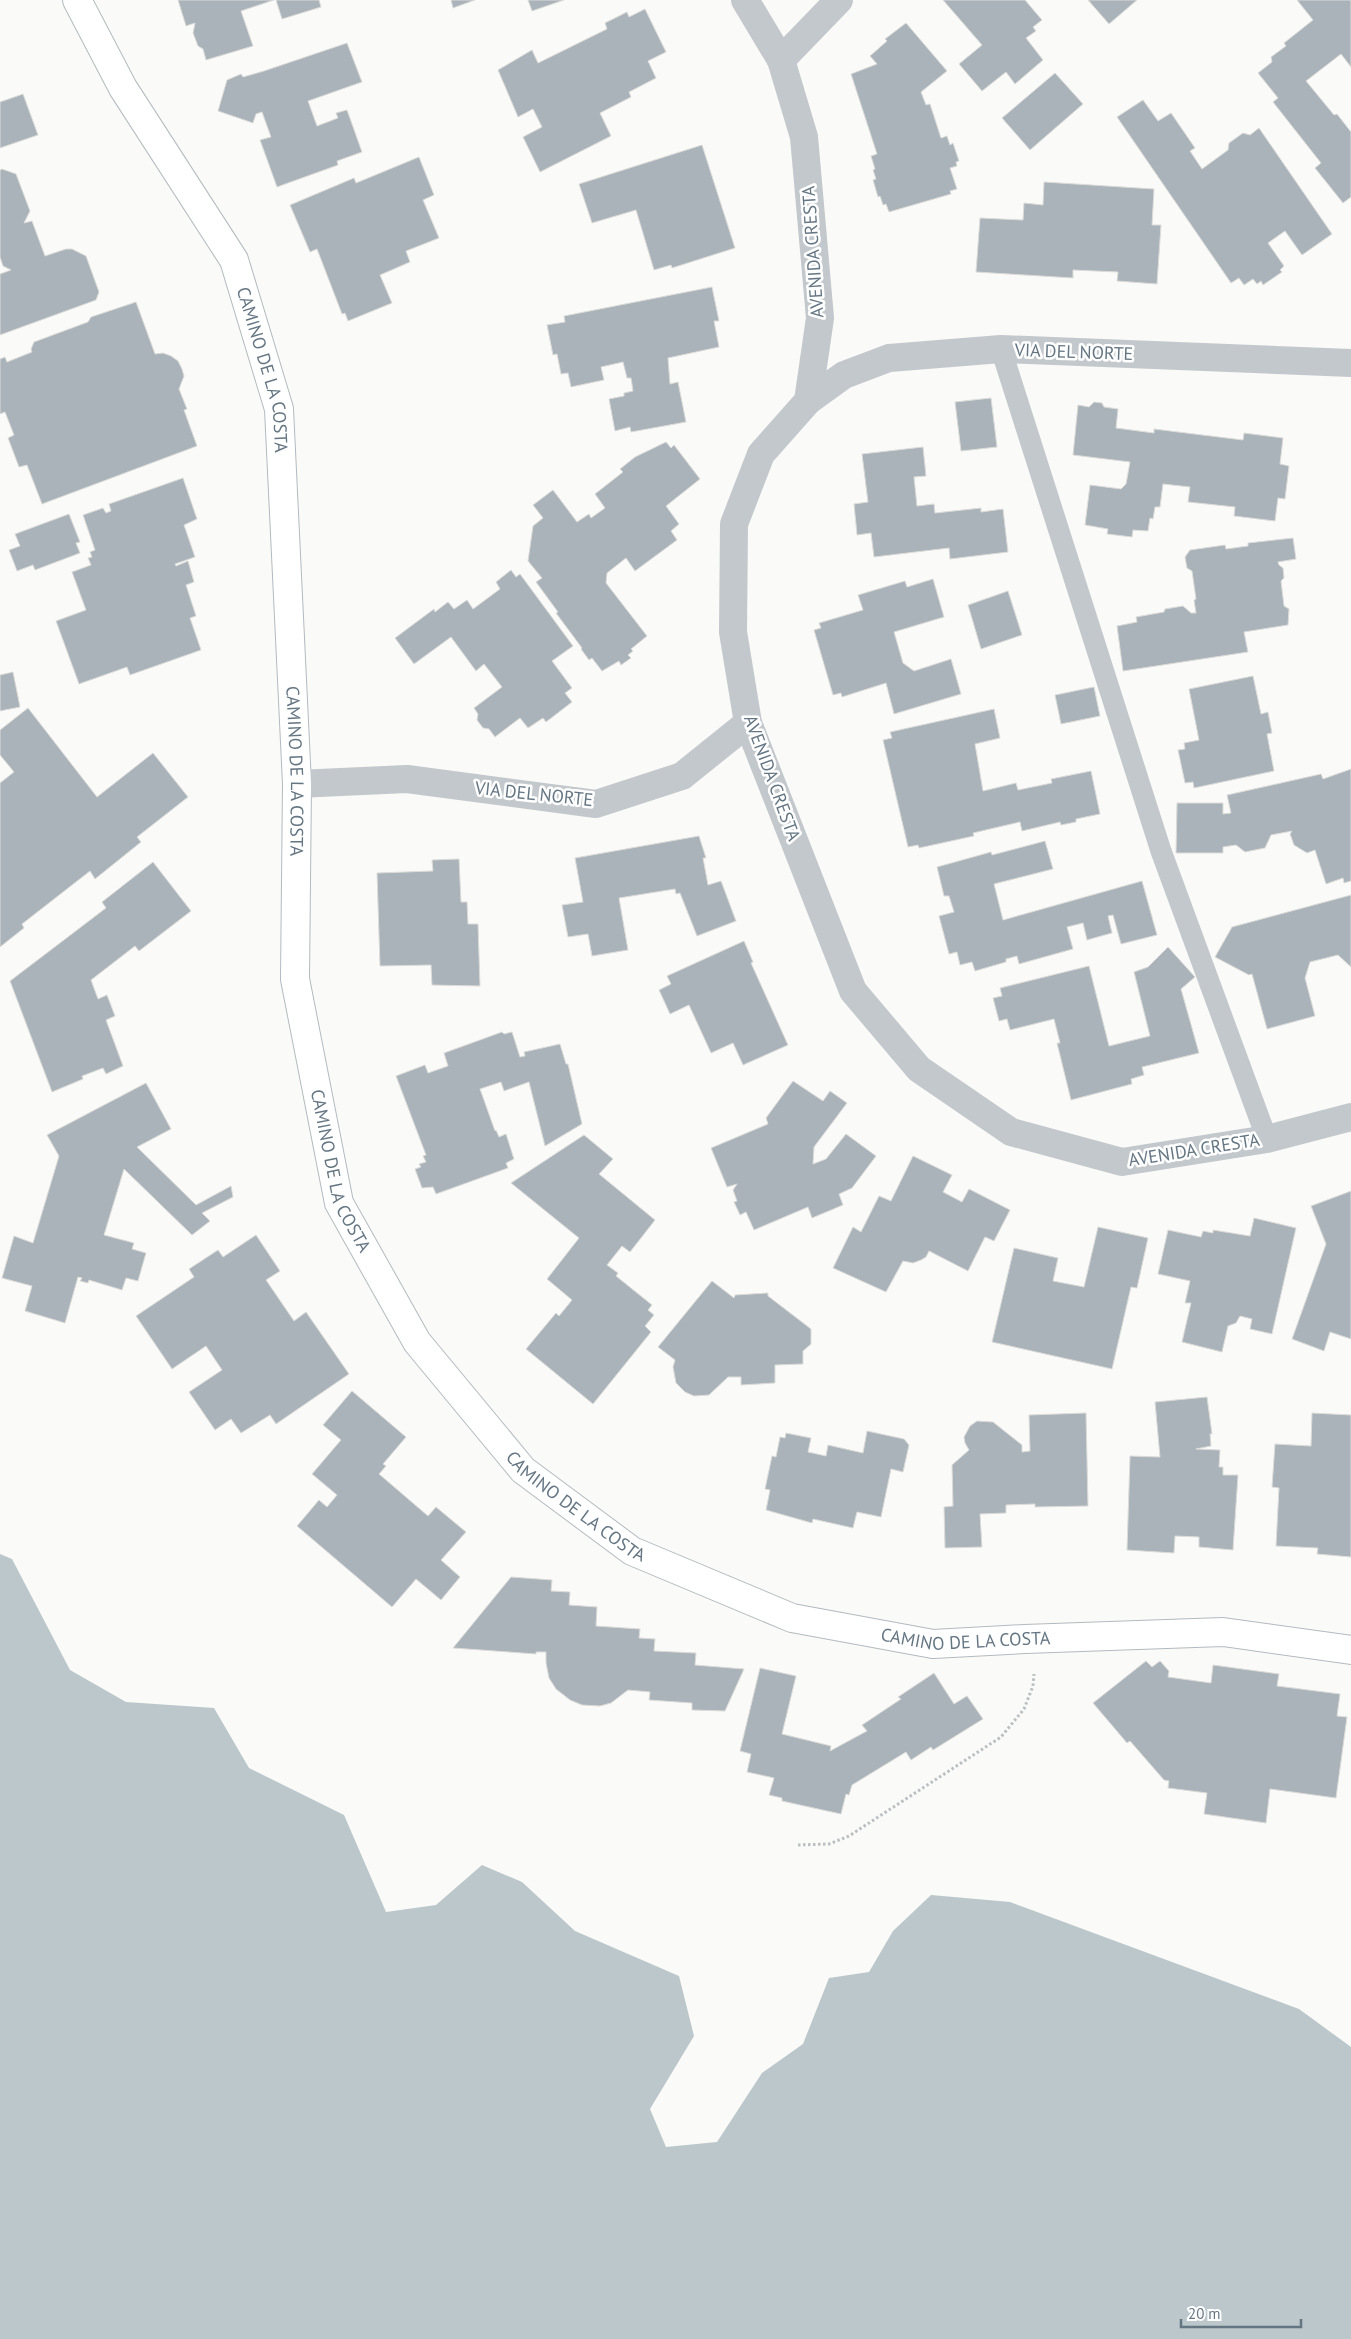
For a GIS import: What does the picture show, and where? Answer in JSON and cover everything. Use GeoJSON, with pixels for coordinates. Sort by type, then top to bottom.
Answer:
{"type":"FeatureCollection","features":[{"type":"Feature","properties":{"kind":"street","name":"CAMINO DE LA COSTA"},"geometry":{"type":"LineString","coordinates":[[76,0],[123,88],[234,260],[279,409],[297,784],[295,979],[339,1204],[417,1342],[523,1470],[632,1550],[792,1618],[933,1644],[1223,1632],[1351,1650]]}},
{"type":"Feature","properties":{"kind":"street","name":"AVENIDA CRESTA"},"geometry":{"type":"LineString","coordinates":[[745,0],[781,60],[804,137],[820,318],[808,401],[761,454],[734,524],[733,632],[748,723],[853,991],[918,1069],[1011,1132],[1122,1162],[1267,1139],[1351,1117]]}},
{"type":"Feature","properties":{"kind":"street"},"geometry":{"type":"LineString","coordinates":[[781,60],[839,0]]}},
{"type":"Feature","properties":{"kind":"street","name":"VIA DEL NORTE"},"geometry":{"type":"LineString","coordinates":[[808,401],[844,375],[888,358],[1001,350],[1351,363]]}},
{"type":"Feature","properties":{"kind":"street","name":"VIA DEL NORTE"},"geometry":{"type":"LineString","coordinates":[[297,784],[407,779],[596,804],[682,776],[748,723]]}},
{"type":"Feature","properties":{"kind":"lane"},"geometry":{"type":"LineString","coordinates":[[1001,350],[1161,851],[1267,1139]]}},
{"type":"Feature","properties":{"kind":"path"},"geometry":{"type":"LineString","coordinates":[[798,1845],[829,1844],[849,1836],[1001,1737],[1024,1709],[1033,1686],[1034,1666]]}},
{"type":"Feature","properties":{"kind":"shaded area"},"geometry":{"type":"Polygon","coordinates":[[[0,1554],[12,1559],[70,1670],[126,1702],[214,1708],[249,1768],[344,1815],[386,1912],[436,1905],[482,1865],[522,1882],[575,1931],[679,1976],[694,2036],[650,2109],[666,2147],[717,2142],[762,2073],[803,2044],[829,1978],[869,1972],[893,1931],[931,1895],[1010,1902],[1299,2009],[1351,2047],[1351,2339],[0,2339],[0,1554]]]}},
{"type":"Feature","properties":{"kind":"building"},"geometry":{"type":"Polygon","coordinates":[[[178,0],[274,0],[241,11],[253,46],[206,60],[203,49],[198,46],[193,33],[195,23],[186,26],[178,0]]]}},
{"type":"Feature","properties":{"kind":"building"},"geometry":{"type":"Polygon","coordinates":[[[276,0],[319,0],[321,7],[282,19],[276,0]]]}},
{"type":"Feature","properties":{"kind":"building"},"geometry":{"type":"Polygon","coordinates":[[[451,0],[475,0],[453,8],[451,0]]]}},
{"type":"Feature","properties":{"kind":"building"},"geometry":{"type":"Polygon","coordinates":[[[528,0],[564,0],[532,11],[528,0]]]}},
{"type":"Feature","properties":{"kind":"building"},"geometry":{"type":"Polygon","coordinates":[[[943,0],[1025,0],[1042,20],[1033,27],[1036,31],[1026,38],[1043,60],[1015,84],[1006,72],[982,91],[959,64],[982,45],[943,0]]]}},
{"type":"Feature","properties":{"kind":"building"},"geometry":{"type":"Polygon","coordinates":[[[1088,0],[1137,0],[1109,24],[1088,0]]]}},
{"type":"Feature","properties":{"kind":"building"},"geometry":{"type":"Polygon","coordinates":[[[1297,0],[1351,0],[1351,67],[1341,54],[1306,81],[1351,132],[1351,197],[1343,203],[1315,168],[1321,163],[1273,102],[1278,98],[1258,73],[1272,62],[1271,57],[1286,46],[1284,43],[1313,20],[1297,0]]]}},
{"type":"Feature","properties":{"kind":"building"},"geometry":{"type":"Polygon","coordinates":[[[645,9],[666,52],[648,61],[656,78],[629,92],[631,97],[600,113],[611,136],[540,172],[523,137],[542,127],[533,109],[518,117],[498,70],[532,50],[538,63],[607,29],[605,23],[627,12],[629,17],[645,9]]]}},
{"type":"Feature","properties":{"kind":"building"},"geometry":{"type":"Polygon","coordinates":[[[906,23],[947,71],[921,92],[926,105],[930,104],[941,138],[947,136],[950,145],[953,143],[959,161],[956,162],[957,166],[950,168],[957,189],[950,191],[951,194],[889,212],[886,204],[883,205],[880,196],[878,197],[873,180],[876,179],[871,156],[877,154],[851,74],[877,64],[870,56],[887,41],[885,39],[906,23]]]}},
{"type":"Feature","properties":{"kind":"building"},"geometry":{"type":"Polygon","coordinates":[[[347,43],[362,82],[308,101],[317,126],[338,118],[336,113],[347,110],[362,152],[337,161],[338,165],[277,187],[260,140],[271,137],[262,112],[256,114],[253,123],[218,111],[227,80],[241,74],[243,77],[264,71],[347,43]]]}},
{"type":"Feature","properties":{"kind":"building"},"geometry":{"type":"Polygon","coordinates":[[[1055,73],[1083,104],[1030,150],[1002,118],[1055,73]]]}},
{"type":"Feature","properties":{"kind":"building"},"geometry":{"type":"Polygon","coordinates":[[[23,94],[38,135],[0,148],[0,102],[23,94]]]}},
{"type":"Feature","properties":{"kind":"building"},"geometry":{"type":"Polygon","coordinates":[[[1143,100],[1158,121],[1171,113],[1195,148],[1190,151],[1202,169],[1228,150],[1229,143],[1243,133],[1250,135],[1259,128],[1332,234],[1302,255],[1285,231],[1268,243],[1284,266],[1280,270],[1282,272],[1263,285],[1261,281],[1257,284],[1253,279],[1244,285],[1239,278],[1231,283],[1117,117],[1143,100]]]}},
{"type":"Feature","properties":{"kind":"building"},"geometry":{"type":"Polygon","coordinates":[[[702,145],[735,248],[672,268],[671,265],[654,270],[636,210],[592,223],[579,184],[702,145]]]}},
{"type":"Feature","properties":{"kind":"building"},"geometry":{"type":"Polygon","coordinates":[[[419,157],[434,195],[423,200],[439,238],[406,251],[410,262],[380,275],[392,303],[348,321],[345,313],[342,314],[317,249],[310,252],[290,205],[354,178],[356,183],[419,157]]]}},
{"type":"Feature","properties":{"kind":"building"},"geometry":{"type":"Polygon","coordinates":[[[0,170],[16,174],[30,211],[24,223],[32,221],[45,256],[66,249],[72,249],[86,256],[99,292],[96,300],[0,335],[0,274],[11,270],[3,266],[0,257],[0,170]]]}},
{"type":"Feature","properties":{"kind":"building"},"geometry":{"type":"Polygon","coordinates":[[[1044,182],[1154,189],[1152,225],[1161,225],[1157,284],[1117,281],[1118,272],[1073,270],[1073,278],[976,272],[980,218],[1023,220],[1024,203],[1043,205],[1044,182]]]}},
{"type":"Feature","properties":{"kind":"building"},"geometry":{"type":"Polygon","coordinates":[[[712,287],[719,321],[714,321],[719,347],[668,358],[670,384],[678,382],[686,422],[631,432],[630,427],[615,431],[609,399],[624,396],[624,393],[633,391],[631,378],[627,378],[623,362],[601,367],[604,380],[571,387],[568,373],[561,374],[557,354],[553,355],[547,325],[565,322],[564,316],[712,287]]]}},
{"type":"Feature","properties":{"kind":"building"},"geometry":{"type":"Polygon","coordinates":[[[136,302],[155,354],[163,353],[171,356],[178,361],[182,369],[184,376],[179,389],[187,409],[184,410],[197,446],[42,504],[27,465],[19,467],[8,438],[14,435],[5,412],[0,414],[0,359],[5,357],[7,362],[32,352],[31,349],[34,342],[88,322],[91,317],[136,302]]]}},
{"type":"Feature","properties":{"kind":"building"},"geometry":{"type":"Polygon","coordinates":[[[991,398],[997,447],[961,451],[955,402],[991,398]]]}},
{"type":"Feature","properties":{"kind":"building"},"geometry":{"type":"Polygon","coordinates":[[[1094,402],[1102,403],[1104,407],[1118,409],[1116,428],[1154,433],[1154,429],[1243,440],[1244,433],[1283,438],[1280,464],[1289,466],[1285,499],[1278,498],[1275,521],[1234,516],[1235,507],[1188,502],[1190,487],[1163,484],[1160,507],[1155,507],[1153,519],[1150,518],[1148,531],[1133,530],[1132,537],[1107,534],[1108,529],[1085,525],[1090,485],[1121,489],[1126,484],[1130,462],[1073,455],[1078,405],[1089,407],[1094,402]]]}},
{"type":"Feature","properties":{"kind":"building"},"geometry":{"type":"Polygon","coordinates":[[[666,442],[671,448],[674,445],[700,479],[666,506],[679,524],[671,531],[677,540],[635,571],[626,558],[607,573],[606,583],[647,636],[631,649],[633,651],[628,655],[631,658],[621,665],[619,661],[602,671],[592,658],[589,660],[536,582],[542,578],[528,561],[533,526],[543,518],[533,505],[553,490],[577,522],[589,514],[591,518],[605,508],[595,494],[623,472],[620,469],[635,457],[666,442]]]}},
{"type":"Feature","properties":{"kind":"building"},"geometry":{"type":"Polygon","coordinates":[[[923,447],[926,476],[914,477],[917,506],[934,504],[935,513],[981,508],[981,512],[1003,509],[1008,552],[950,559],[949,548],[874,557],[871,533],[857,535],[854,504],[868,502],[862,454],[923,447]]]}},
{"type":"Feature","properties":{"kind":"building"},"geometry":{"type":"Polygon","coordinates":[[[183,478],[197,519],[184,525],[195,557],[175,564],[176,566],[188,561],[194,582],[186,585],[196,616],[190,618],[201,650],[130,675],[127,667],[79,684],[56,621],[86,610],[72,572],[91,565],[88,558],[92,557],[90,552],[95,550],[83,515],[103,508],[106,513],[111,511],[109,504],[183,478]]]}},
{"type":"Feature","properties":{"kind":"building"},"geometry":{"type":"Polygon","coordinates":[[[69,514],[80,542],[76,543],[80,553],[35,570],[33,565],[17,571],[9,550],[20,546],[15,534],[69,514]]]}},
{"type":"Feature","properties":{"kind":"building"},"geometry":{"type":"Polygon","coordinates":[[[1293,538],[1296,559],[1278,562],[1283,568],[1284,578],[1281,581],[1284,606],[1289,609],[1288,625],[1244,632],[1248,652],[1123,671],[1117,626],[1137,622],[1136,617],[1164,612],[1165,609],[1183,606],[1191,613],[1196,613],[1192,571],[1187,568],[1185,557],[1190,550],[1225,545],[1226,549],[1248,546],[1248,543],[1293,538]]]}},
{"type":"Feature","properties":{"kind":"building"},"geometry":{"type":"Polygon","coordinates":[[[511,570],[516,577],[520,574],[573,646],[552,661],[572,688],[565,693],[572,702],[546,722],[543,718],[528,728],[520,718],[495,737],[489,729],[483,728],[477,720],[478,714],[474,708],[502,687],[484,664],[476,671],[451,637],[414,664],[395,638],[434,609],[435,612],[448,602],[454,609],[467,600],[473,609],[500,589],[496,582],[511,570]]]}},
{"type":"Feature","properties":{"kind":"building"},"geometry":{"type":"Polygon","coordinates":[[[933,579],[944,617],[894,632],[903,663],[914,671],[951,659],[961,694],[894,714],[886,683],[842,697],[841,693],[833,695],[814,630],[821,628],[819,623],[863,610],[858,595],[905,581],[907,587],[933,579]]]}},
{"type":"Feature","properties":{"kind":"building"},"geometry":{"type":"Polygon","coordinates":[[[1008,591],[1022,635],[981,649],[968,605],[1008,591]]]}},
{"type":"Feature","properties":{"kind":"building"},"geometry":{"type":"Polygon","coordinates":[[[13,672],[20,707],[0,711],[0,675],[13,672]]]}},
{"type":"Feature","properties":{"kind":"building"},"geometry":{"type":"Polygon","coordinates":[[[1253,676],[1261,714],[1268,712],[1272,733],[1267,734],[1274,771],[1194,788],[1193,782],[1185,783],[1178,750],[1185,749],[1184,743],[1199,740],[1189,689],[1253,676]]]}},
{"type":"Feature","properties":{"kind":"building"},"geometry":{"type":"Polygon","coordinates":[[[1094,687],[1100,716],[1061,724],[1055,695],[1094,687]]]}},
{"type":"Feature","properties":{"kind":"building"},"geometry":{"type":"Polygon","coordinates":[[[28,708],[97,797],[153,753],[188,797],[137,837],[141,842],[95,879],[90,871],[22,924],[24,928],[0,947],[0,783],[14,772],[0,755],[0,730],[28,708]]]}},
{"type":"Feature","properties":{"kind":"building"},"geometry":{"type":"Polygon","coordinates":[[[994,709],[1000,738],[975,744],[983,791],[1016,783],[1018,790],[1052,783],[1051,779],[1091,771],[1100,814],[1076,819],[1076,822],[1061,825],[1060,822],[1022,831],[1020,822],[973,833],[974,836],[919,848],[918,845],[908,847],[883,740],[892,738],[890,732],[994,709]]]}},
{"type":"Feature","properties":{"kind":"building"},"geometry":{"type":"Polygon","coordinates":[[[1351,769],[1351,881],[1344,883],[1343,878],[1326,884],[1315,850],[1307,853],[1294,845],[1290,834],[1292,831],[1271,835],[1265,848],[1245,852],[1236,845],[1223,847],[1223,853],[1176,853],[1177,803],[1223,803],[1223,814],[1231,813],[1227,795],[1321,774],[1323,779],[1351,769]]]}},
{"type":"Feature","properties":{"kind":"building"},"geometry":{"type":"Polygon","coordinates":[[[699,836],[706,858],[703,858],[708,885],[721,881],[736,921],[697,936],[680,893],[676,894],[675,889],[619,898],[628,950],[592,956],[588,934],[568,937],[562,905],[583,902],[575,858],[699,836]]]}},
{"type":"Feature","properties":{"kind":"building"},"geometry":{"type":"Polygon","coordinates":[[[1045,841],[1053,869],[994,884],[1003,920],[1142,881],[1157,935],[1121,944],[1113,915],[1108,916],[1112,933],[1087,940],[1083,923],[1067,927],[1073,949],[1019,964],[1017,956],[1006,959],[1006,962],[975,971],[972,962],[960,965],[957,952],[949,954],[939,916],[954,912],[949,896],[944,896],[937,867],[991,852],[992,855],[1045,841]]]}},
{"type":"Feature","properties":{"kind":"building"},"geometry":{"type":"Polygon","coordinates":[[[459,859],[461,902],[467,902],[468,924],[478,924],[480,986],[432,985],[431,965],[380,966],[377,873],[433,871],[432,860],[459,859]]]}},
{"type":"Feature","properties":{"kind":"building"},"geometry":{"type":"Polygon","coordinates":[[[153,862],[191,911],[139,951],[135,946],[91,980],[98,999],[107,995],[115,1016],[106,1020],[123,1066],[106,1074],[103,1068],[82,1076],[83,1079],[52,1092],[10,981],[106,908],[102,902],[153,862]]]}},
{"type":"Feature","properties":{"kind":"building"},"geometry":{"type":"Polygon","coordinates":[[[1351,895],[1351,967],[1338,955],[1310,962],[1305,978],[1315,1016],[1267,1029],[1252,974],[1249,975],[1215,957],[1232,927],[1351,895]]]}},
{"type":"Feature","properties":{"kind":"building"},"geometry":{"type":"Polygon","coordinates":[[[744,941],[753,962],[751,963],[788,1045],[743,1065],[733,1043],[711,1053],[689,1005],[670,1014],[659,990],[671,984],[667,976],[744,941]]]}},
{"type":"Feature","properties":{"kind":"building"},"geometry":{"type":"Polygon","coordinates":[[[1168,947],[1195,977],[1181,989],[1199,1053],[1142,1067],[1144,1075],[1131,1079],[1132,1084],[1071,1100],[1057,1043],[1060,1043],[1054,1019],[1010,1030],[1007,1019],[999,1021],[993,998],[1002,996],[1000,988],[1089,966],[1109,1046],[1150,1036],[1134,972],[1148,967],[1168,947]]]}},
{"type":"Feature","properties":{"kind":"building"},"geometry":{"type":"Polygon","coordinates":[[[502,1032],[504,1034],[512,1032],[520,1057],[525,1056],[524,1052],[560,1044],[566,1064],[568,1064],[582,1124],[545,1146],[529,1082],[504,1091],[501,1082],[480,1089],[495,1131],[499,1137],[506,1134],[514,1159],[506,1163],[508,1168],[436,1194],[433,1187],[422,1188],[415,1169],[421,1167],[419,1164],[426,1162],[423,1156],[426,1155],[396,1076],[425,1065],[428,1073],[448,1066],[444,1053],[502,1032]]]}},
{"type":"Feature","properties":{"kind":"building"},"geometry":{"type":"Polygon","coordinates":[[[793,1081],[823,1101],[830,1091],[847,1103],[814,1147],[813,1164],[826,1159],[846,1134],[876,1156],[852,1188],[839,1194],[843,1205],[812,1218],[808,1207],[754,1230],[746,1212],[740,1215],[734,1202],[737,1201],[733,1190],[737,1184],[727,1187],[711,1148],[768,1124],[766,1118],[793,1081]]]}},
{"type":"Feature","properties":{"kind":"building"},"geometry":{"type":"Polygon","coordinates":[[[146,1083],[171,1129],[137,1147],[196,1205],[231,1186],[233,1197],[202,1213],[210,1221],[192,1235],[124,1169],[104,1235],[134,1243],[132,1249],[146,1253],[138,1281],[126,1278],[122,1290],[89,1280],[88,1283],[80,1281],[82,1278],[78,1277],[65,1323],[25,1311],[32,1286],[2,1278],[14,1236],[33,1243],[59,1156],[47,1135],[146,1083]]]}},
{"type":"Feature","properties":{"kind":"building"},"geometry":{"type":"Polygon","coordinates":[[[584,1135],[613,1159],[599,1174],[655,1220],[630,1252],[622,1246],[607,1265],[618,1273],[616,1276],[652,1305],[648,1310],[654,1315],[645,1326],[651,1332],[593,1404],[526,1349],[556,1313],[559,1316],[572,1300],[547,1279],[579,1238],[511,1183],[584,1135]]]}},
{"type":"Feature","properties":{"kind":"building"},"geometry":{"type":"Polygon","coordinates":[[[913,1156],[952,1175],[943,1192],[962,1202],[969,1189],[1010,1210],[994,1241],[985,1237],[968,1271],[929,1251],[926,1257],[921,1260],[913,1263],[903,1261],[886,1292],[833,1268],[853,1227],[861,1232],[879,1196],[891,1201],[913,1156]]]}},
{"type":"Feature","properties":{"kind":"building"},"geometry":{"type":"Polygon","coordinates":[[[1351,1191],[1351,1339],[1330,1332],[1324,1351],[1292,1339],[1326,1244],[1311,1206],[1351,1191]]]}},
{"type":"Feature","properties":{"kind":"building"},"geometry":{"type":"Polygon","coordinates":[[[1254,1218],[1296,1228],[1272,1334],[1250,1329],[1252,1319],[1240,1316],[1236,1323],[1228,1326],[1222,1352],[1182,1342],[1191,1303],[1185,1303],[1190,1281],[1158,1274],[1168,1230],[1201,1237],[1203,1231],[1213,1233],[1213,1230],[1250,1236],[1254,1218]]]}},
{"type":"Feature","properties":{"kind":"building"},"geometry":{"type":"Polygon","coordinates":[[[1098,1227],[1148,1238],[1137,1288],[1131,1287],[1112,1369],[992,1342],[1014,1248],[1058,1258],[1053,1281],[1084,1287],[1098,1227]]]}},
{"type":"Feature","properties":{"kind":"building"},"geometry":{"type":"Polygon","coordinates":[[[256,1235],[280,1271],[266,1280],[294,1321],[306,1312],[349,1374],[276,1424],[270,1415],[241,1433],[231,1419],[215,1430],[189,1392],[222,1370],[206,1346],[172,1369],[136,1316],[194,1277],[189,1269],[218,1250],[223,1257],[256,1235]]]}},
{"type":"Feature","properties":{"kind":"building"},"geometry":{"type":"Polygon","coordinates":[[[712,1281],[734,1298],[735,1295],[768,1293],[768,1296],[811,1329],[811,1344],[803,1351],[803,1364],[775,1365],[775,1383],[741,1385],[741,1377],[728,1377],[709,1395],[694,1396],[685,1392],[676,1383],[673,1367],[675,1360],[658,1347],[712,1281]]]}},
{"type":"Feature","properties":{"kind":"building"},"geometry":{"type":"Polygon","coordinates":[[[352,1391],[406,1437],[383,1464],[386,1466],[379,1474],[428,1516],[436,1507],[466,1532],[441,1560],[460,1577],[441,1600],[416,1579],[392,1607],[297,1526],[319,1500],[327,1507],[337,1495],[312,1474],[341,1440],[323,1425],[352,1391]]]}},
{"type":"Feature","properties":{"kind":"building"},"geometry":{"type":"Polygon","coordinates":[[[1207,1397],[1212,1434],[1210,1434],[1211,1446],[1196,1449],[1220,1450],[1219,1467],[1223,1467],[1223,1475],[1238,1475],[1233,1550],[1199,1547],[1199,1537],[1175,1536],[1174,1553],[1127,1550],[1130,1456],[1160,1457],[1155,1402],[1207,1397]]]}},
{"type":"Feature","properties":{"kind":"building"},"geometry":{"type":"Polygon","coordinates":[[[1086,1413],[1088,1506],[1035,1507],[1035,1504],[1006,1505],[1006,1513],[980,1514],[982,1547],[945,1548],[944,1507],[953,1506],[952,1465],[969,1450],[964,1437],[970,1426],[977,1421],[993,1422],[1022,1445],[1022,1452],[1030,1451],[1029,1415],[1086,1413]]]}},
{"type":"Feature","properties":{"kind":"building"},"geometry":{"type":"Polygon","coordinates":[[[1312,1413],[1351,1415],[1351,1557],[1317,1554],[1318,1548],[1276,1546],[1279,1488],[1272,1487],[1275,1444],[1311,1446],[1312,1413]]]}},
{"type":"Feature","properties":{"kind":"building"},"geometry":{"type":"Polygon","coordinates":[[[867,1431],[904,1439],[909,1445],[903,1472],[891,1469],[881,1517],[857,1512],[853,1528],[813,1519],[812,1523],[766,1510],[770,1490],[765,1489],[772,1456],[776,1457],[780,1437],[785,1438],[786,1433],[811,1438],[808,1452],[826,1456],[828,1445],[863,1453],[867,1431]]]}},
{"type":"Feature","properties":{"kind":"building"},"geometry":{"type":"Polygon","coordinates":[[[511,1577],[552,1580],[551,1591],[570,1592],[569,1605],[597,1607],[596,1626],[640,1629],[639,1638],[655,1639],[654,1651],[696,1653],[695,1665],[744,1669],[725,1711],[692,1710],[692,1703],[649,1700],[650,1692],[628,1690],[611,1703],[600,1706],[582,1705],[570,1700],[556,1689],[549,1678],[546,1652],[536,1652],[536,1654],[453,1648],[511,1577]]]}},
{"type":"Feature","properties":{"kind":"building"},"geometry":{"type":"Polygon","coordinates":[[[1146,1661],[1152,1667],[1160,1661],[1169,1671],[1168,1677],[1211,1683],[1213,1665],[1279,1674],[1277,1686],[1340,1694],[1337,1716],[1347,1717],[1336,1798],[1270,1789],[1266,1823],[1204,1814],[1207,1793],[1168,1788],[1169,1781],[1164,1780],[1130,1741],[1127,1743],[1093,1703],[1146,1661]]]}},
{"type":"Feature","properties":{"kind":"building"},"geometry":{"type":"Polygon","coordinates":[[[760,1668],[796,1676],[782,1734],[831,1746],[830,1751],[867,1731],[862,1725],[901,1699],[898,1697],[934,1673],[954,1704],[967,1696],[983,1719],[933,1750],[931,1747],[911,1760],[906,1752],[852,1785],[849,1795],[846,1794],[841,1814],[782,1801],[782,1798],[769,1795],[774,1778],[747,1772],[751,1754],[740,1751],[760,1668]]]}}]}
